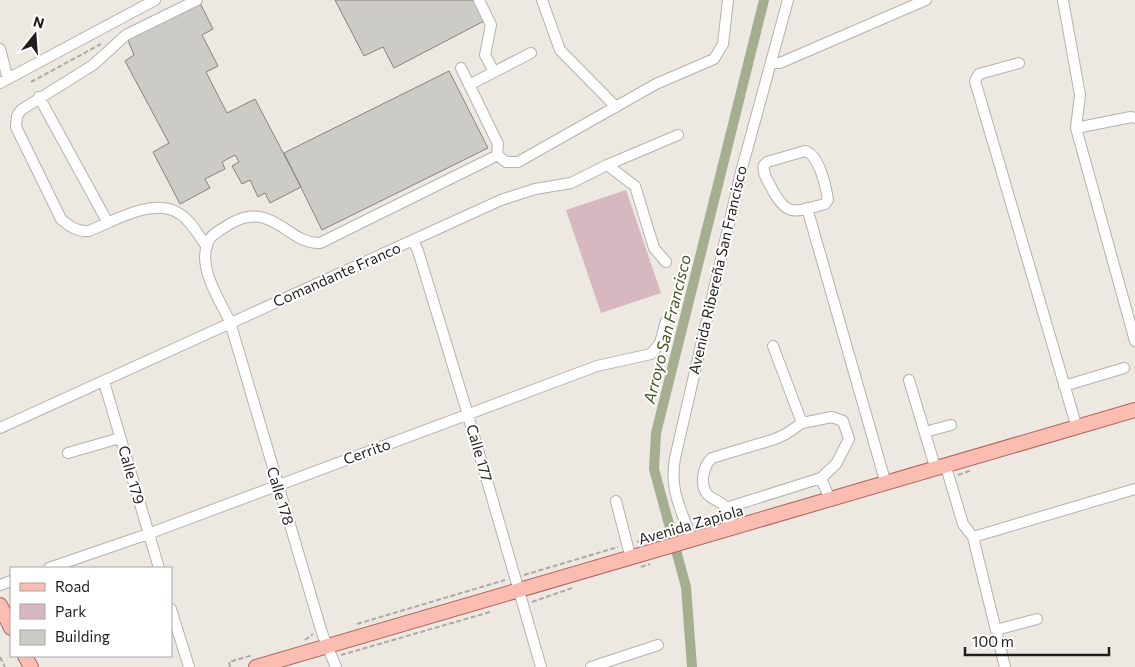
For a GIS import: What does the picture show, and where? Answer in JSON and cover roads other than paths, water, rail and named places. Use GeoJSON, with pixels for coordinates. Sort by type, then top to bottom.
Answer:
{"type":"FeatureCollection","features":[{"type":"Feature","properties":{"kind":"main road","name":"Avenida Zapiola"},"geometry":{"type":"LineString","coordinates":[[255,661],[516,585],[631,559],[654,548],[688,543],[1135,410]]}},
{"type":"Feature","properties":{"kind":"main road"},"geometry":{"type":"LineString","coordinates":[[0,605],[10,626]]}},
{"type":"Feature","properties":{"kind":"street"},"geometry":{"type":"LineString","coordinates":[[0,49],[4,81],[154,0]]}},
{"type":"Feature","properties":{"kind":"street"},"geometry":{"type":"LineString","coordinates":[[197,0],[126,35],[93,65],[39,97],[21,110],[17,116],[16,127],[61,219],[73,228],[83,231],[138,210],[172,210],[188,221],[207,247],[214,234],[234,221],[253,216],[274,222],[306,242],[320,242],[497,154]]}},
{"type":"Feature","properties":{"kind":"street"},"geometry":{"type":"LineString","coordinates":[[479,0],[491,25],[485,55],[494,72]]}},
{"type":"Feature","properties":{"kind":"street"},"geometry":{"type":"LineString","coordinates":[[542,0],[560,50],[616,107]]}},
{"type":"Feature","properties":{"kind":"street"},"geometry":{"type":"LineString","coordinates":[[497,154],[506,162],[518,162],[656,84],[714,59],[723,44],[728,0]]}},
{"type":"Feature","properties":{"kind":"street","name":"Avenida Ribereña San Francisco"},"geometry":{"type":"LineString","coordinates":[[688,543],[674,494],[672,475],[675,458],[741,172],[788,0]]}},
{"type":"Feature","properties":{"kind":"street"},"geometry":{"type":"LineString","coordinates":[[771,63],[780,63],[926,0]]}},
{"type":"Feature","properties":{"kind":"street"},"geometry":{"type":"LineString","coordinates":[[1063,0],[1080,95],[1076,128],[1135,341]]}},
{"type":"Feature","properties":{"kind":"street"},"geometry":{"type":"LineString","coordinates":[[469,85],[531,53]]}},
{"type":"Feature","properties":{"kind":"street"},"geometry":{"type":"LineString","coordinates":[[1019,63],[979,74],[975,81],[1077,428]]}},
{"type":"Feature","properties":{"kind":"street"},"geometry":{"type":"LineString","coordinates":[[461,68],[498,144],[497,154]]}},
{"type":"Feature","properties":{"kind":"street"},"geometry":{"type":"LineString","coordinates":[[39,97],[108,223]]}},
{"type":"Feature","properties":{"kind":"street"},"geometry":{"type":"LineString","coordinates":[[1076,128],[1131,117],[1135,118]]}},
{"type":"Feature","properties":{"kind":"street","name":"Comandante Franco"},"geometry":{"type":"LineString","coordinates":[[0,428],[501,200],[535,189],[571,183],[607,165],[678,135]]}},
{"type":"Feature","properties":{"kind":"street"},"geometry":{"type":"LineString","coordinates":[[805,151],[813,154],[828,200],[825,204],[807,208],[795,210],[780,205],[764,173],[764,165],[767,162],[805,151]]}},
{"type":"Feature","properties":{"kind":"street"},"geometry":{"type":"LineString","coordinates":[[607,165],[636,186],[654,248],[666,262]]}},
{"type":"Feature","properties":{"kind":"street"},"geometry":{"type":"LineString","coordinates":[[807,208],[886,484]]}},
{"type":"Feature","properties":{"kind":"street","name":"Calle 177"},"geometry":{"type":"LineString","coordinates":[[412,241],[418,251],[468,415],[541,667]]}},
{"type":"Feature","properties":{"kind":"street","name":"Calle 178"},"geometry":{"type":"LineString","coordinates":[[207,247],[205,258],[208,276],[230,322],[324,640],[336,667]]}},
{"type":"Feature","properties":{"kind":"street","name":"Cerrito"},"geometry":{"type":"LineString","coordinates":[[52,567],[148,534],[597,366],[651,354],[660,343],[666,321]]}},
{"type":"Feature","properties":{"kind":"street"},"geometry":{"type":"LineString","coordinates":[[773,346],[802,423]]}},
{"type":"Feature","properties":{"kind":"street"},"geometry":{"type":"LineString","coordinates":[[1064,386],[1124,368]]}},
{"type":"Feature","properties":{"kind":"street"},"geometry":{"type":"LineString","coordinates":[[909,380],[924,432],[963,524],[973,537],[1005,667]]}},
{"type":"Feature","properties":{"kind":"street","name":"Calle 179"},"geometry":{"type":"LineString","coordinates":[[104,382],[159,567]]}},
{"type":"Feature","properties":{"kind":"street"},"geometry":{"type":"LineString","coordinates":[[726,508],[821,478],[836,464],[843,454],[849,439],[848,430],[839,418],[802,423],[792,431],[775,439],[712,458],[707,462],[703,474],[706,490],[708,494],[726,508],[732,530]]}},
{"type":"Feature","properties":{"kind":"street"},"geometry":{"type":"LineString","coordinates":[[924,432],[951,425]]}},
{"type":"Feature","properties":{"kind":"street"},"geometry":{"type":"LineString","coordinates":[[68,453],[120,438]]}},
{"type":"Feature","properties":{"kind":"street"},"geometry":{"type":"LineString","coordinates":[[821,478],[830,500]]}},
{"type":"Feature","properties":{"kind":"street"},"geometry":{"type":"LineString","coordinates":[[973,537],[1135,489]]}},
{"type":"Feature","properties":{"kind":"street"},"geometry":{"type":"LineString","coordinates":[[616,502],[631,559]]}},
{"type":"Feature","properties":{"kind":"street"},"geometry":{"type":"LineString","coordinates":[[172,612],[189,667]]}},
{"type":"Feature","properties":{"kind":"street"},"geometry":{"type":"LineString","coordinates":[[996,630],[1038,619]]}},
{"type":"Feature","properties":{"kind":"street"},"geometry":{"type":"LineString","coordinates":[[591,667],[658,645]]}},
{"type":"Feature","properties":{"kind":"waterway","name":"Arroyo San Francisco"},"geometry":{"type":"LineString","coordinates":[[692,667],[686,587],[654,469],[656,433],[764,0]]}}]}
